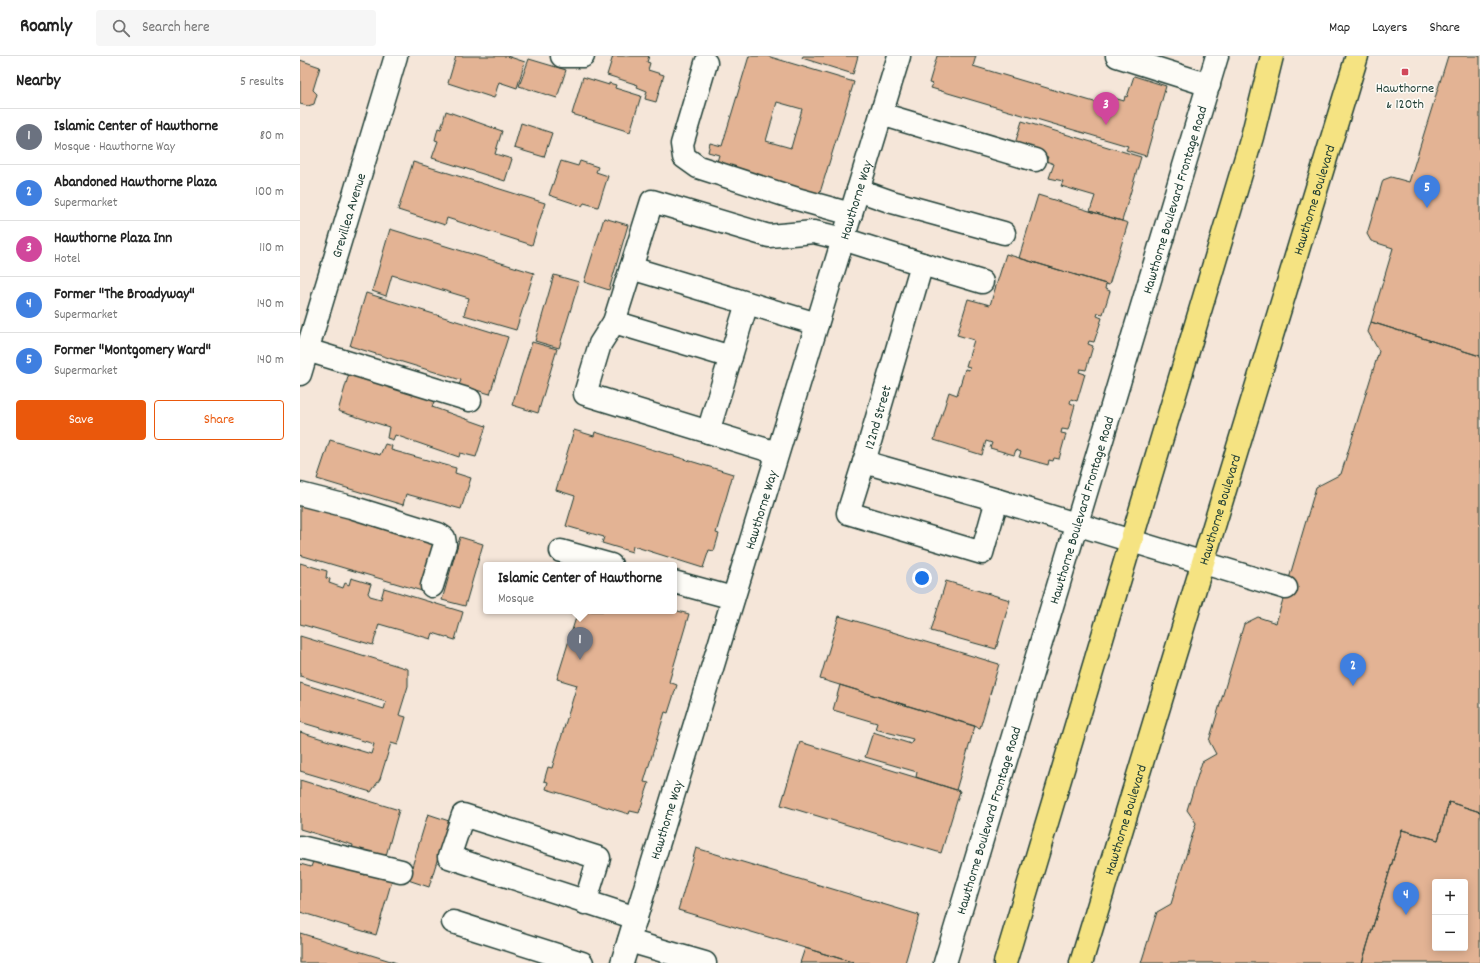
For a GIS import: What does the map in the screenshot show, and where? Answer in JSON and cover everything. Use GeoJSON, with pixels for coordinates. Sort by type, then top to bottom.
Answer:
{"type":"FeatureCollection","features":[{"type":"Feature","properties":{"kind":"main road"},"geometry":{"type":"LineString","coordinates":[[1005,963],[1132,543],[1252,137],[1272,56]]}},
{"type":"Feature","properties":{"kind":"main road","name":"Hawthorne Boulevard"},"geometry":{"type":"LineString","coordinates":[[1081,963],[1357,56]]}},
{"type":"Feature","properties":{"kind":"street","name":"Grevillea Avenue"},"geometry":{"type":"LineString","coordinates":[[300,374],[396,56]]}},
{"type":"Feature","properties":{"kind":"street"},"geometry":{"type":"LineString","coordinates":[[562,56],[583,56]]}},
{"type":"Feature","properties":{"kind":"street","name":"Hawthorne Way"},"geometry":{"type":"LineString","coordinates":[[622,963],[898,56]]}},
{"type":"Feature","properties":{"kind":"street"},"geometry":{"type":"LineString","coordinates":[[1117,56],[1209,85]]}},
{"type":"Feature","properties":{"kind":"street","name":"Hawthorne Boulevard Frontage Road"},"geometry":{"type":"LineString","coordinates":[[945,963],[1217,56]]}},
{"type":"Feature","properties":{"kind":"street"},"geometry":{"type":"LineString","coordinates":[[706,63],[682,144],[684,157],[698,167],[797,199],[851,214]]}},
{"type":"Feature","properties":{"kind":"street"},"geometry":{"type":"LineString","coordinates":[[881,114],[1035,160]]}},
{"type":"Feature","properties":{"kind":"street"},"geometry":{"type":"LineString","coordinates":[[858,190],[892,202],[1004,233]]}},
{"type":"Feature","properties":{"kind":"street"},"geometry":{"type":"LineString","coordinates":[[778,453],[585,394],[600,344],[614,322],[652,201],[769,236],[814,232],[843,238],[982,282]]}},
{"type":"Feature","properties":{"kind":"street","name":"122nd Street"},"geometry":{"type":"LineString","coordinates":[[922,264],[864,462],[996,500],[1132,543],[1286,588]]}},
{"type":"Feature","properties":{"kind":"street"},"geometry":{"type":"LineString","coordinates":[[631,268],[817,324]]}},
{"type":"Feature","properties":{"kind":"street"},"geometry":{"type":"LineString","coordinates":[[708,432],[748,303]]}},
{"type":"Feature","properties":{"kind":"street"},"geometry":{"type":"LineString","coordinates":[[614,322],[731,357]]}},
{"type":"Feature","properties":{"kind":"street"},"geometry":{"type":"LineString","coordinates":[[309,344],[408,369]]}},
{"type":"Feature","properties":{"kind":"street"},"geometry":{"type":"LineString","coordinates":[[309,344],[470,400]]}},
{"type":"Feature","properties":{"kind":"street"},"geometry":{"type":"LineString","coordinates":[[864,462],[848,513],[982,553],[996,500]]}},
{"type":"Feature","properties":{"kind":"street"},"geometry":{"type":"LineString","coordinates":[[300,494],[351,507],[438,534],[444,538],[445,544],[432,586]]}},
{"type":"Feature","properties":{"kind":"street"},"geometry":{"type":"LineString","coordinates":[[561,551],[601,562]]}},
{"type":"Feature","properties":{"kind":"street"},"geometry":{"type":"LineString","coordinates":[[677,583],[733,598]]}},
{"type":"Feature","properties":{"kind":"street"},"geometry":{"type":"LineString","coordinates":[[585,903],[598,858],[463,814],[449,857],[585,903],[636,918]]}},
{"type":"Feature","properties":{"kind":"street"},"geometry":{"type":"LineString","coordinates":[[300,847],[401,871]]}},
{"type":"Feature","properties":{"kind":"street"},"geometry":{"type":"LineString","coordinates":[[453,922],[582,963]]}},
{"type":"Feature","properties":{"kind":"street"},"geometry":{"type":"LineString","coordinates":[[629,941],[705,963]]}},
{"type":"Feature","properties":{"kind":"building"},"geometry":{"type":"Polygon","coordinates":[[[456,56],[507,56],[525,62],[517,88],[499,82],[494,98],[448,83],[456,56]]]}},
{"type":"Feature","properties":{"kind":"building"},"geometry":{"type":"Polygon","coordinates":[[[613,56],[649,56],[647,62],[650,63],[648,70],[664,75],[656,102],[645,99],[647,91],[637,87],[638,85],[607,75],[613,56]]]}},
{"type":"Feature","properties":{"kind":"building"},"geometry":{"type":"Polygon","coordinates":[[[749,56],[767,56],[854,82],[818,199],[715,168],[719,155],[708,152],[710,143],[722,146],[749,56]],[[777,102],[766,141],[791,148],[802,109],[777,102]]]}},
{"type":"Feature","properties":{"kind":"building"},"geometry":{"type":"Polygon","coordinates":[[[803,56],[858,56],[853,74],[802,58],[803,56]]]}},
{"type":"Feature","properties":{"kind":"building"},"geometry":{"type":"Polygon","coordinates":[[[937,56],[976,56],[973,66],[1101,104],[1104,95],[1124,101],[1125,96],[1127,97],[1134,76],[1166,86],[1146,156],[1126,150],[1128,146],[931,88],[933,84],[929,83],[937,56]]]}},
{"type":"Feature","properties":{"kind":"building"},"geometry":{"type":"Polygon","coordinates":[[[1448,56],[1480,56],[1480,356],[1371,322],[1393,248],[1371,241],[1367,234],[1383,180],[1391,177],[1409,182],[1448,56]]]}},
{"type":"Feature","properties":{"kind":"building"},"geometry":{"type":"Polygon","coordinates":[[[529,59],[566,70],[557,98],[519,86],[529,59]]]}},
{"type":"Feature","properties":{"kind":"building"},"geometry":{"type":"Polygon","coordinates":[[[300,60],[320,67],[313,90],[317,94],[314,104],[308,106],[300,104],[300,60]]]}},
{"type":"Feature","properties":{"kind":"building"},"geometry":{"type":"Polygon","coordinates":[[[583,77],[609,85],[609,83],[616,85],[615,88],[641,96],[630,132],[572,114],[583,77]]]}},
{"type":"Feature","properties":{"kind":"building"},"geometry":{"type":"Polygon","coordinates":[[[446,111],[502,131],[495,154],[512,159],[505,181],[432,158],[438,141],[435,140],[438,128],[441,129],[446,111]]]}},
{"type":"Feature","properties":{"kind":"building"},"geometry":{"type":"Polygon","coordinates":[[[1022,121],[1141,157],[1122,221],[1090,211],[1095,196],[1061,186],[1063,181],[1049,178],[1054,164],[1046,161],[1048,157],[1014,147],[1022,121]]]}},
{"type":"Feature","properties":{"kind":"building"},"geometry":{"type":"Polygon","coordinates":[[[521,123],[552,133],[544,157],[514,148],[521,123]]]}},
{"type":"Feature","properties":{"kind":"building"},"geometry":{"type":"Polygon","coordinates":[[[561,161],[578,166],[580,161],[598,167],[596,172],[608,176],[598,207],[584,203],[582,206],[549,195],[561,161]]]}},
{"type":"Feature","properties":{"kind":"building"},"geometry":{"type":"Polygon","coordinates":[[[413,162],[545,203],[532,245],[447,218],[445,225],[398,210],[413,162]]]}},
{"type":"Feature","properties":{"kind":"building"},"geometry":{"type":"Polygon","coordinates":[[[1038,195],[1128,223],[1109,285],[1019,258],[1038,195]]]}},
{"type":"Feature","properties":{"kind":"building"},"geometry":{"type":"Polygon","coordinates":[[[604,218],[628,225],[609,290],[584,282],[604,218]]]}},
{"type":"Feature","properties":{"kind":"building"},"geometry":{"type":"Polygon","coordinates":[[[390,229],[534,273],[516,330],[464,315],[469,298],[392,275],[386,296],[372,291],[390,229]]]}},
{"type":"Feature","properties":{"kind":"building"},"geometry":{"type":"Polygon","coordinates":[[[1006,254],[1106,284],[1105,289],[1110,291],[1103,314],[1098,313],[1097,316],[1102,318],[1094,342],[1089,341],[1088,344],[1093,346],[1086,370],[1080,369],[1079,372],[1085,374],[1077,401],[1071,399],[1070,403],[1075,405],[1068,430],[1062,429],[1061,433],[1066,434],[1059,459],[1054,458],[1053,461],[1049,460],[1048,465],[1019,457],[1021,452],[1016,450],[1014,455],[990,448],[992,443],[986,441],[982,455],[934,440],[949,392],[957,395],[965,369],[969,370],[970,367],[966,366],[974,340],[957,335],[968,299],[990,305],[1006,254]]]}},
{"type":"Feature","properties":{"kind":"building"},"geometry":{"type":"Polygon","coordinates":[[[554,275],[579,282],[559,348],[535,341],[554,275]]]}},
{"type":"Feature","properties":{"kind":"building"},"geometry":{"type":"Polygon","coordinates":[[[366,293],[508,337],[490,394],[459,385],[461,380],[350,346],[366,293]]]}},
{"type":"Feature","properties":{"kind":"building"},"geometry":{"type":"Polygon","coordinates":[[[1371,322],[1480,356],[1480,812],[1449,802],[1438,840],[1402,830],[1362,963],[1141,963],[1157,912],[1171,904],[1196,823],[1187,810],[1202,762],[1216,754],[1209,741],[1244,624],[1258,617],[1276,623],[1316,487],[1341,474],[1379,351],[1368,332],[1371,322]]]}},
{"type":"Feature","properties":{"kind":"building"},"geometry":{"type":"Polygon","coordinates":[[[532,342],[557,349],[538,413],[512,405],[532,342]]]}},
{"type":"Feature","properties":{"kind":"building"},"geometry":{"type":"Polygon","coordinates":[[[350,370],[436,396],[432,407],[486,426],[476,457],[460,453],[459,457],[395,435],[393,440],[387,438],[389,427],[338,411],[350,370]]]}},
{"type":"Feature","properties":{"kind":"building"},"geometry":{"type":"Polygon","coordinates":[[[574,430],[594,436],[595,432],[733,474],[716,533],[719,534],[714,551],[709,550],[703,568],[633,546],[632,552],[602,543],[604,537],[566,526],[575,496],[556,490],[574,430]]]}},
{"type":"Feature","properties":{"kind":"building"},"geometry":{"type":"Polygon","coordinates":[[[330,440],[380,455],[385,444],[392,446],[391,450],[456,468],[455,473],[471,478],[461,509],[406,494],[403,505],[317,479],[330,440]]]}},
{"type":"Feature","properties":{"kind":"building"},"geometry":{"type":"Polygon","coordinates":[[[303,499],[437,544],[422,591],[300,555],[300,507],[303,499]]]}},
{"type":"Feature","properties":{"kind":"building"},"geometry":{"type":"Polygon","coordinates":[[[460,537],[483,544],[465,606],[442,600],[460,537]]]}},
{"type":"Feature","properties":{"kind":"building"},"geometry":{"type":"Polygon","coordinates":[[[300,563],[327,571],[326,578],[330,579],[329,583],[343,588],[345,583],[349,585],[351,578],[371,584],[368,593],[370,596],[381,599],[384,588],[463,612],[455,640],[433,633],[431,639],[379,624],[373,645],[300,624],[300,563]]]}},
{"type":"Feature","properties":{"kind":"building"},"geometry":{"type":"Polygon","coordinates":[[[946,581],[1010,600],[996,649],[931,631],[946,581]]]}},
{"type":"Feature","properties":{"kind":"building"},"geometry":{"type":"Polygon","coordinates":[[[677,611],[689,614],[669,682],[677,685],[668,713],[665,712],[644,782],[649,783],[639,813],[630,811],[629,814],[546,789],[548,782],[544,781],[548,767],[552,768],[577,685],[557,679],[577,614],[677,614],[677,611]]]}},
{"type":"Feature","properties":{"kind":"building"},"geometry":{"type":"Polygon","coordinates":[[[839,616],[999,664],[980,728],[820,679],[839,616]]]}},
{"type":"Feature","properties":{"kind":"building"},"geometry":{"type":"Polygon","coordinates":[[[300,636],[408,669],[408,686],[399,715],[406,717],[398,745],[391,743],[380,779],[371,792],[300,771],[300,732],[371,754],[374,744],[300,722],[300,683],[384,709],[386,702],[300,676],[300,636]]]}},
{"type":"Feature","properties":{"kind":"building"},"geometry":{"type":"Polygon","coordinates":[[[840,685],[975,726],[956,790],[916,777],[917,772],[865,757],[873,732],[911,744],[913,739],[875,729],[877,723],[833,710],[840,685]]]}},
{"type":"Feature","properties":{"kind":"building"},"geometry":{"type":"Polygon","coordinates":[[[800,742],[960,791],[941,853],[781,805],[800,742]]]}},
{"type":"Feature","properties":{"kind":"building"},"geometry":{"type":"Polygon","coordinates":[[[300,780],[399,810],[385,859],[352,849],[353,845],[300,829],[300,780]]]}},
{"type":"Feature","properties":{"kind":"building"},"geometry":{"type":"Polygon","coordinates":[[[1449,802],[1480,812],[1480,963],[1362,963],[1402,830],[1438,840],[1449,802]]]}},
{"type":"Feature","properties":{"kind":"building"},"geometry":{"type":"Polygon","coordinates":[[[428,814],[449,821],[429,887],[408,880],[428,814]]]}},
{"type":"Feature","properties":{"kind":"building"},"geometry":{"type":"Polygon","coordinates":[[[696,848],[919,915],[905,963],[855,963],[678,910],[696,848]]]}},
{"type":"Feature","properties":{"kind":"building"},"geometry":{"type":"Polygon","coordinates":[[[314,859],[365,875],[366,872],[392,880],[376,935],[300,912],[300,864],[311,867],[314,859]]]}},
{"type":"Feature","properties":{"kind":"building"},"geometry":{"type":"Polygon","coordinates":[[[300,933],[397,963],[300,963],[300,933]]]}},
{"type":"Feature","properties":{"kind":"building"},"geometry":{"type":"Polygon","coordinates":[[[805,948],[855,963],[800,963],[805,948]]]}},
{"type":"Feature","properties":{"kind":"place","name":"Hawthorne & 120th"},"geometry":{"type":"Point","coordinates":[1405,72]}},
{"type":"Feature","properties":{"kind":"place","name":"Hawthorne Plaza Inn"},"geometry":{"type":"Point","coordinates":[1106,125]}},
{"type":"Feature","properties":{"kind":"place","name":"Former \"Montgomery Ward\""},"geometry":{"type":"Point","coordinates":[1427,208]}},
{"type":"Feature","properties":{"kind":"place","name":"Islamic Center of Hawthorne"},"geometry":{"type":"Point","coordinates":[580,660]}},
{"type":"Feature","properties":{"kind":"place","name":"Abandoned Hawthorne Plaza"},"geometry":{"type":"Point","coordinates":[1353,686]}},
{"type":"Feature","properties":{"kind":"place","name":"Former \"The Broadyway\""},"geometry":{"type":"Point","coordinates":[1406,915]}}]}
